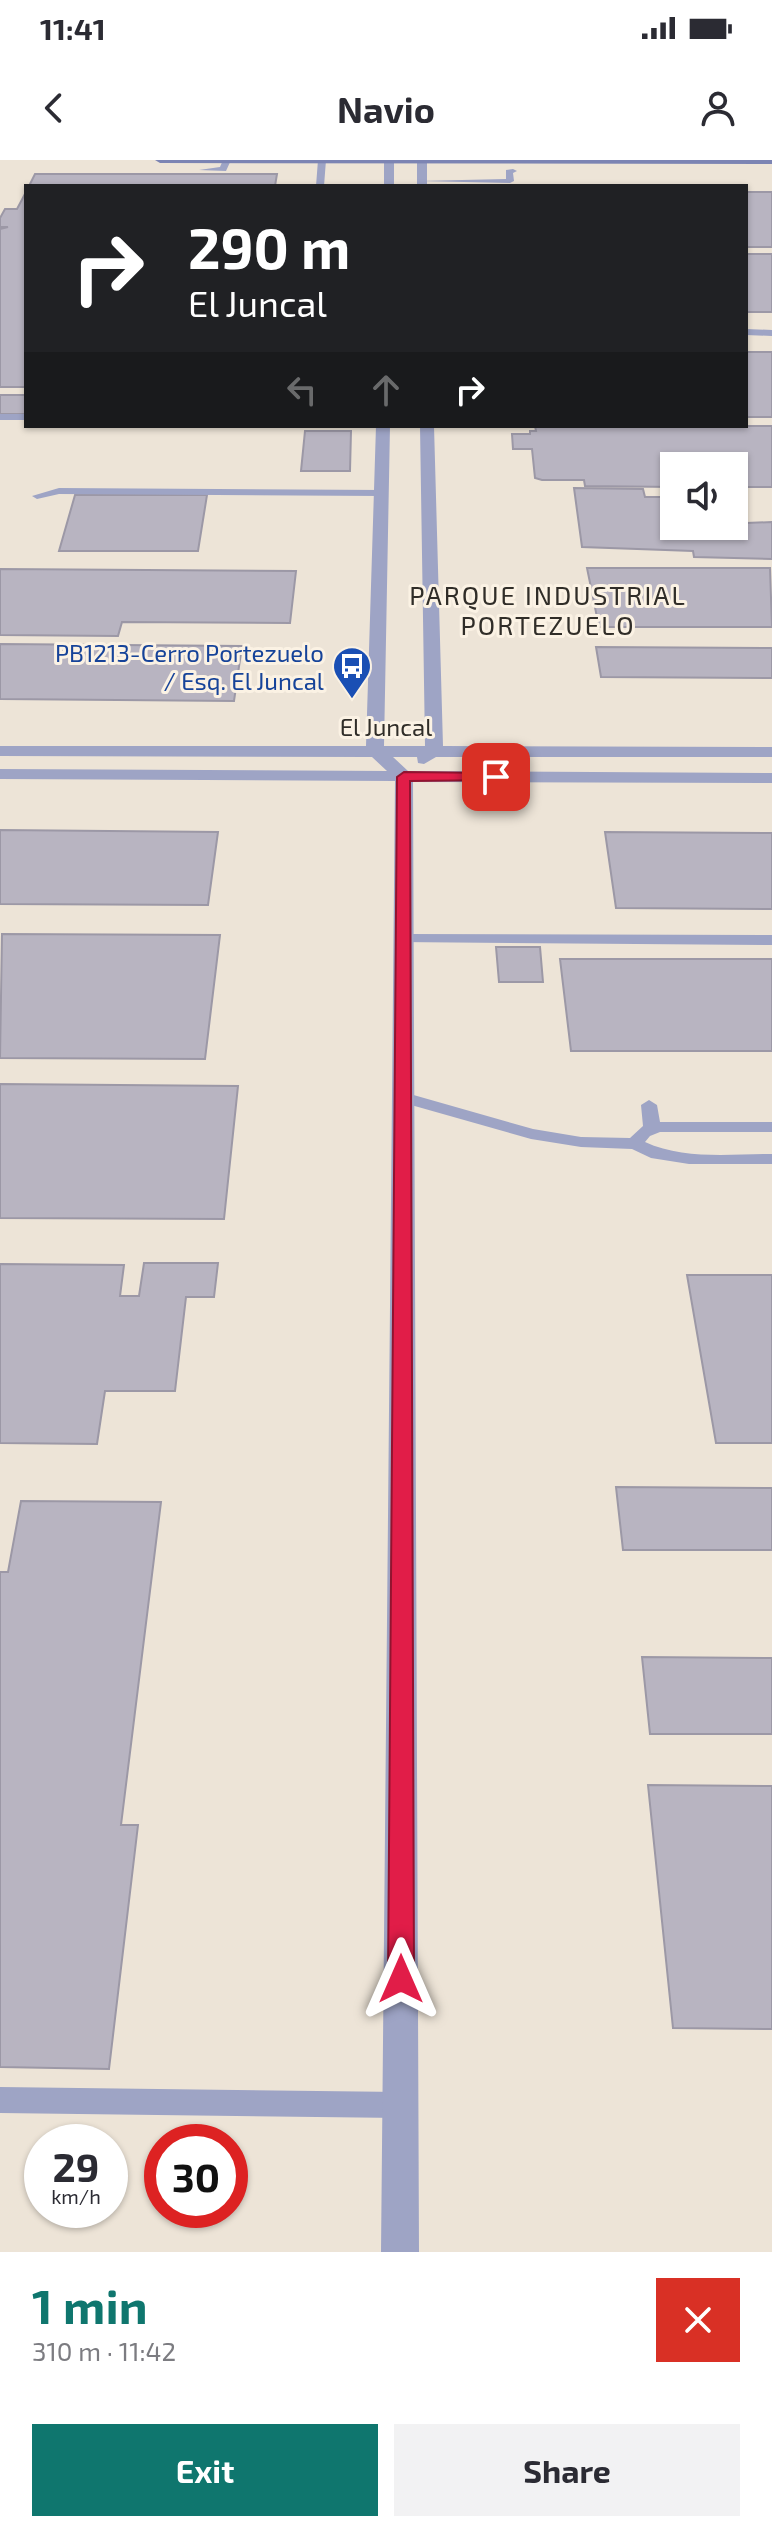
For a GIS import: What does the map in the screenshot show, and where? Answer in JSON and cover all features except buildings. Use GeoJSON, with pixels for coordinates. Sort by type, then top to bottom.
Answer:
{"type":"FeatureCollection","features":[{"type":"Feature","properties":{"kind":"street"},"geometry":{"type":"LineString","coordinates":[[160,160],[772,161]]}},
{"type":"Feature","properties":{"kind":"street"},"geometry":{"type":"LineString","coordinates":[[389,160],[389,184]]}},
{"type":"Feature","properties":{"kind":"street"},"geometry":{"type":"LineString","coordinates":[[422,160],[422,181]]}},
{"type":"Feature","properties":{"kind":"street"},"geometry":{"type":"LineString","coordinates":[[383,428],[375,750],[404,777]]}},
{"type":"Feature","properties":{"kind":"street"},"geometry":{"type":"LineString","coordinates":[[400,2252],[404,777],[434,749],[427,428]]}},
{"type":"Feature","properties":{"kind":"street","name":"El Juncal"},"geometry":{"type":"LineString","coordinates":[[0,751],[434,749],[772,752]]}},
{"type":"Feature","properties":{"kind":"street","name":"El Juncal"},"geometry":{"type":"LineString","coordinates":[[0,774],[772,778]]}},
{"type":"Feature","properties":{"kind":"lane"},"geometry":{"type":"LineString","coordinates":[[203,170],[223,169],[227,160]]}},
{"type":"Feature","properties":{"kind":"lane"},"geometry":{"type":"LineString","coordinates":[[320,184],[322,160]]}},
{"type":"Feature","properties":{"kind":"lane"},"geometry":{"type":"LineString","coordinates":[[422,181],[510,176]]}},
{"type":"Feature","properties":{"kind":"lane"},"geometry":{"type":"LineString","coordinates":[[748,332],[772,333]]}},
{"type":"Feature","properties":{"kind":"lane"},"geometry":{"type":"LineString","coordinates":[[0,417],[24,417]]}},
{"type":"Feature","properties":{"kind":"lane"},"geometry":{"type":"LineString","coordinates":[[37,496],[59,491],[382,493]]}},
{"type":"Feature","properties":{"kind":"lane"},"geometry":{"type":"LineString","coordinates":[[403,939],[772,940]]}},
{"type":"Feature","properties":{"kind":"lane"},"geometry":{"type":"LineString","coordinates":[[403,1097],[531,1134],[581,1142],[635,1144],[657,1154],[689,1159],[772,1159]]}},
{"type":"Feature","properties":{"kind":"lane"},"geometry":{"type":"LineString","coordinates":[[649,1105],[652,1129]]}},
{"type":"Feature","properties":{"kind":"lane"},"geometry":{"type":"LineString","coordinates":[[635,1144],[644,1132],[652,1129],[772,1127]]}},
{"type":"Feature","properties":{"kind":"lane"},"geometry":{"type":"LineString","coordinates":[[0,2100],[401,2105]]}},
{"type":"Feature","properties":{"kind":"place","name":"PB1213-Cerro Portezuelo / Esq. El Juncal"},"geometry":{"type":"Point","coordinates":[352,700]}},
{"type":"Feature","properties":{"kind":"district","name":"PARQUE INDUSTRIAL PORTEZUELO"},"geometry":{"type":"Point","coordinates":[548,609]}},
{"type":"Feature","properties":{"kind":"route"},"geometry":{"type":"LineString","coordinates":[[401,1979],[404,777],[496,777]]}}]}
